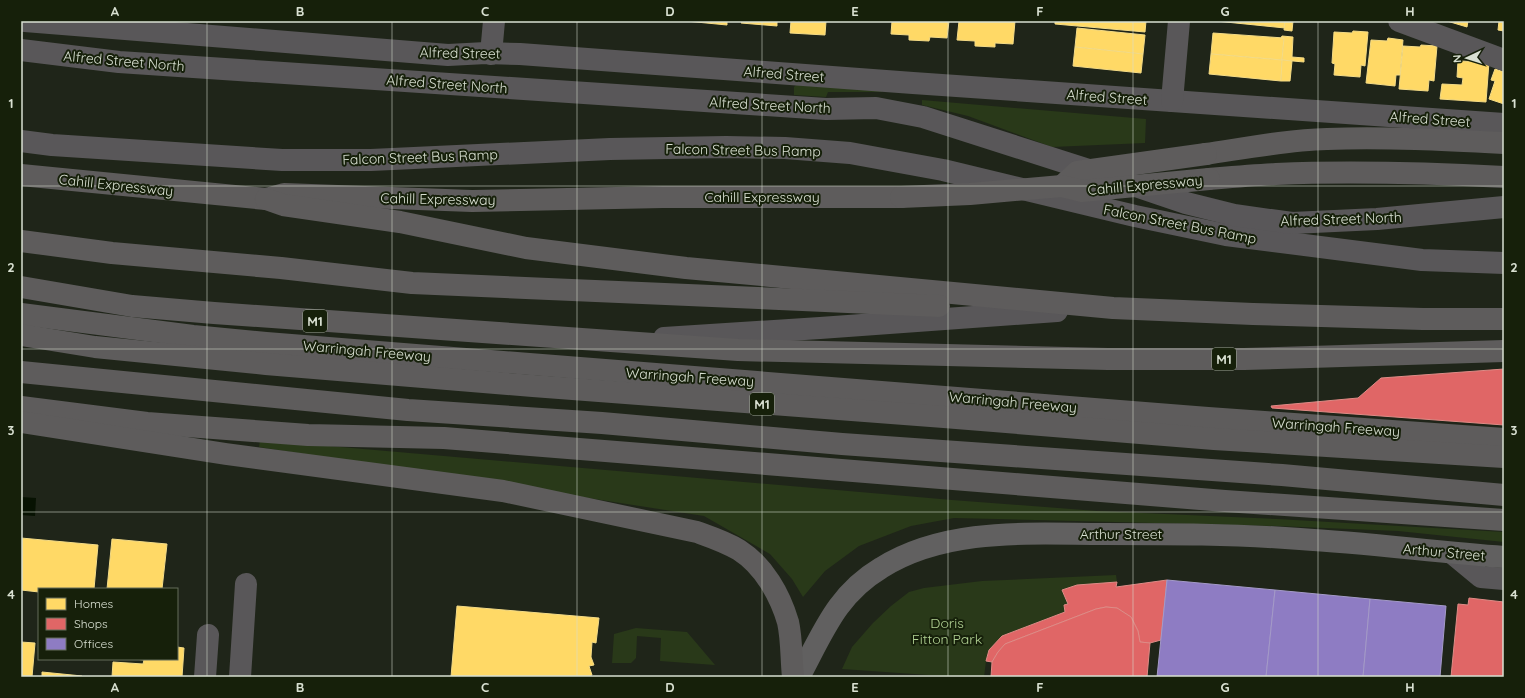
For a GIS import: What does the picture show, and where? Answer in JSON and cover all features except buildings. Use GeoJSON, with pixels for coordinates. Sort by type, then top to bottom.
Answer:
{"type":"FeatureCollection","features":[{"type":"Feature","properties":{"kind":"highway"},"geometry":{"type":"LineString","coordinates":[[1062,186],[1077,172],[1264,145],[1326,139],[1397,138],[1504,143]]}},
{"type":"Feature","properties":{"kind":"highway","name":"Cahill Expressway"},"geometry":{"type":"LineString","coordinates":[[21,175],[266,200],[284,194],[472,201],[664,197],[901,197],[970,194],[1062,186],[1082,191],[1276,174],[1420,173],[1504,177]]}},
{"type":"Feature","properties":{"kind":"highway"},"geometry":{"type":"LineString","coordinates":[[266,200],[283,206],[400,222],[526,248],[686,268],[1114,308],[1423,319],[1504,319]]}},
{"type":"Feature","properties":{"kind":"highway"},"geometry":{"type":"LineString","coordinates":[[21,242],[112,253],[281,268],[412,283],[1058,311],[1114,308]]}},
{"type":"Feature","properties":{"kind":"highway","name":"Warringah Freeway"},"geometry":{"type":"LineString","coordinates":[[21,287],[132,306],[221,314],[738,350],[1108,359],[1244,359],[1504,351]]}},
{"type":"Feature","properties":{"kind":"highway","name":"Warringah Freeway"},"geometry":{"type":"LineString","coordinates":[[21,314],[193,336],[266,343],[1185,416],[1504,439]]}},
{"type":"Feature","properties":{"kind":"highway","name":"Warringah Freeway"},"geometry":{"type":"LineString","coordinates":[[21,335],[95,346],[250,362],[532,386],[1214,439],[1504,457]]}},
{"type":"Feature","properties":{"kind":"highway","name":"M1"},"geometry":{"type":"LineString","coordinates":[[21,372],[408,410],[602,423],[842,444],[1290,475],[1504,495]]}},
{"type":"Feature","properties":{"kind":"highway"},"geometry":{"type":"LineString","coordinates":[[21,407],[147,423],[308,435],[444,438],[1217,500],[1504,520]]}},
{"type":"Feature","properties":{"kind":"highway"},"geometry":{"type":"LineString","coordinates":[[21,422],[226,454],[503,491],[697,532],[716,539],[740,551],[756,565],[768,579],[779,599],[788,622],[793,677]]}},
{"type":"Feature","properties":{"kind":"main road","name":"Arthur Street"},"geometry":{"type":"LineString","coordinates":[[799,677],[824,628],[846,596],[882,567],[906,556],[944,543],[1011,534],[1133,534],[1299,538],[1504,557]]}},
{"type":"Feature","properties":{"kind":"street","name":"Alfred Street"},"geometry":{"type":"LineString","coordinates":[[25,21],[64,25],[129,25],[448,55],[491,54],[1504,124]]}},
{"type":"Feature","properties":{"kind":"street"},"geometry":{"type":"LineString","coordinates":[[491,54],[494,21]]}},
{"type":"Feature","properties":{"kind":"street"},"geometry":{"type":"LineString","coordinates":[[1172,101],[1179,21]]}},
{"type":"Feature","properties":{"kind":"street"},"geometry":{"type":"LineString","coordinates":[[1399,21],[1504,60]]}},
{"type":"Feature","properties":{"kind":"street","name":"Alfred Street North"},"geometry":{"type":"LineString","coordinates":[[21,50],[127,62],[826,109],[876,108],[930,120],[1104,175],[1186,203],[1234,215],[1292,222],[1377,219],[1504,207]]}},
{"type":"Feature","properties":{"kind":"street","name":"Falcon Street Bus Ramp"},"geometry":{"type":"LineString","coordinates":[[21,141],[52,145],[282,160],[371,160],[618,149],[726,147],[786,148],[850,153],[935,168],[1128,214],[1226,235],[1422,260],[1504,263]]}},
{"type":"Feature","properties":{"kind":"street","name":"Warringah Freeway"},"geometry":{"type":"LineString","coordinates":[[611,341],[1058,311]]}},
{"type":"Feature","properties":{"kind":"street"},"geometry":{"type":"LineString","coordinates":[[1452,553],[1481,577],[1504,579]]}},
{"type":"Feature","properties":{"kind":"street"},"geometry":{"type":"LineString","coordinates":[[240,677],[246,584]]}},
{"type":"Feature","properties":{"kind":"street"},"geometry":{"type":"LineString","coordinates":[[205,677],[208,635]]}},
{"type":"Feature","properties":{"kind":"green space"},"geometry":{"type":"Polygon","coordinates":[[[799,82],[883,85],[882,92],[828,92],[826,97],[794,95],[794,87],[799,82]]]}},
{"type":"Feature","properties":{"kind":"green space"},"geometry":{"type":"Polygon","coordinates":[[[922,100],[1146,119],[1145,143],[1052,147],[968,116],[922,105],[922,100]]]}},
{"type":"Feature","properties":{"kind":"green space"},"geometry":{"type":"Polygon","coordinates":[[[260,440],[952,500],[1097,511],[1277,519],[1504,532],[1504,542],[1398,531],[1277,526],[954,518],[911,526],[859,546],[825,571],[803,597],[792,579],[770,554],[704,516],[259,447],[260,440]]]}},
{"type":"Feature","properties":{"kind":"green space","name":"Doris Fitton Park"},"geometry":{"type":"Polygon","coordinates":[[[1116,575],[1117,582],[1063,590],[1068,604],[1064,605],[1065,612],[1002,636],[989,650],[984,677],[957,677],[842,669],[852,647],[873,623],[909,592],[924,588],[982,581],[1116,575]]]}},
{"type":"Feature","properties":{"kind":"green space"},"geometry":{"type":"Polygon","coordinates":[[[636,628],[687,632],[715,665],[660,661],[661,638],[637,636],[636,658],[631,663],[612,663],[614,634],[636,628]]]}},
{"type":"Feature","properties":{"kind":"shaded area"},"geometry":{"type":"Polygon","coordinates":[[[21,497],[36,498],[35,516],[21,515],[21,497]]]}}]}
